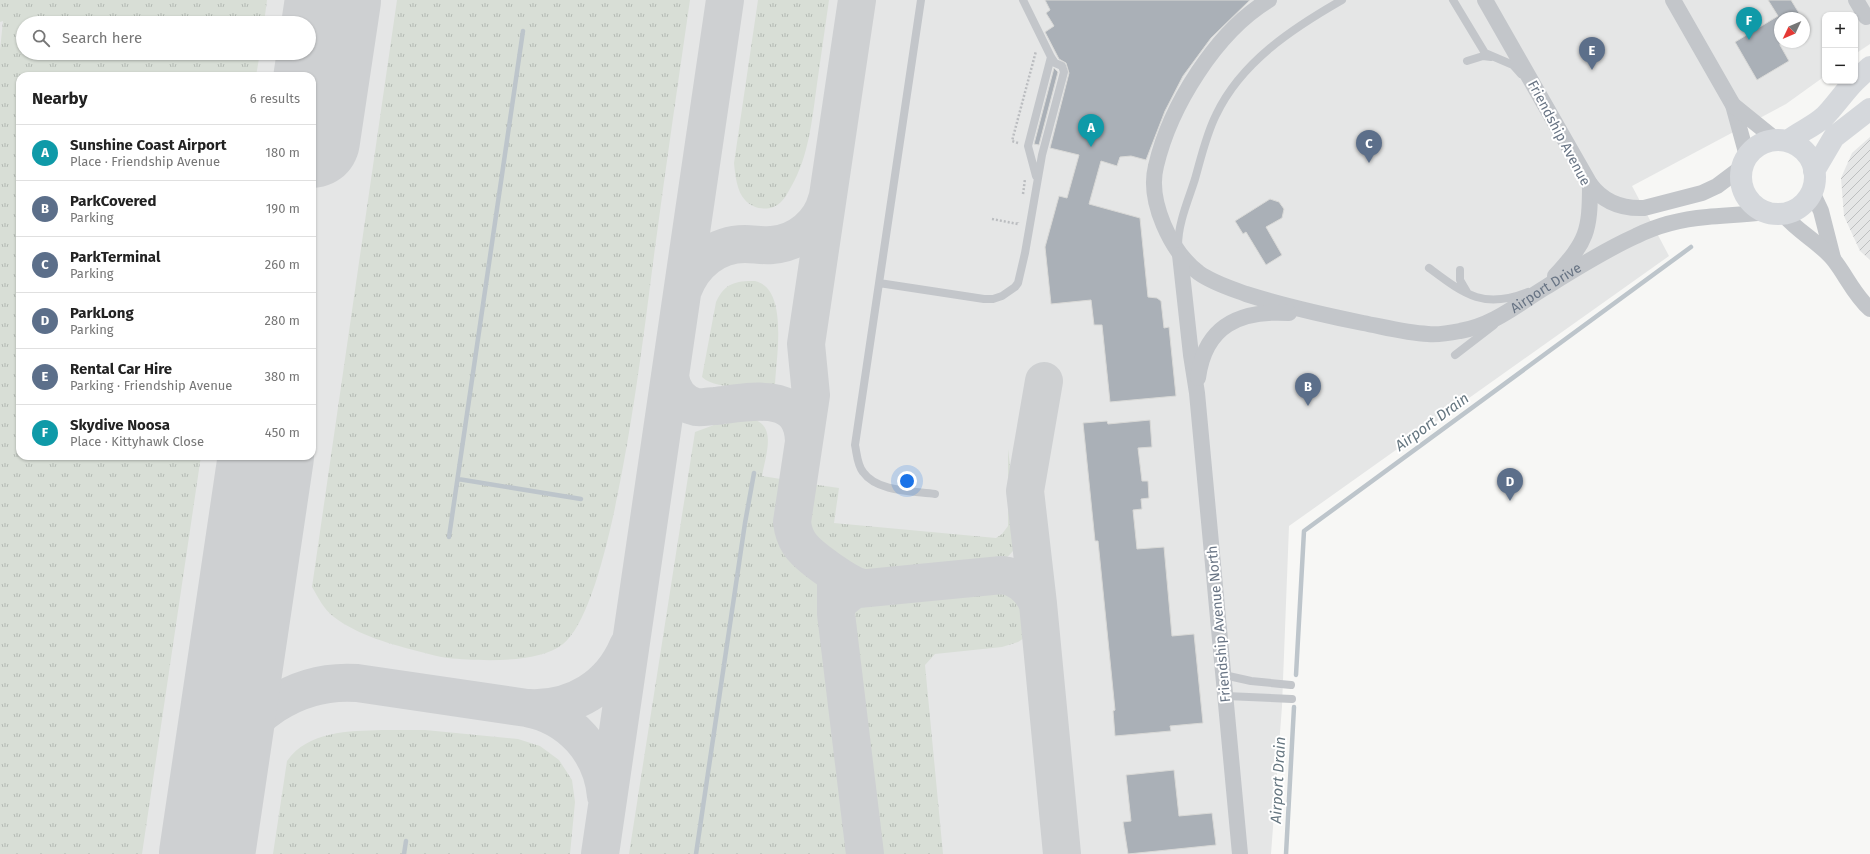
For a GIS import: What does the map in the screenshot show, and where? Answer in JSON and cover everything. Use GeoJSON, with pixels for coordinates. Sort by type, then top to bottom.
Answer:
{"type":"FeatureCollection","features":[{"type":"Feature","properties":{"kind":"street"},"geometry":{"type":"LineString","coordinates":[[1269,0],[1241,22],[1200,70],[1176,110],[1159,154],[1154,177],[1154,192],[1165,228],[1180,255],[1200,274],[1228,288],[1259,298],[1324,315]]}},
{"type":"Feature","properties":{"kind":"street","name":"Friendship Avenue"},"geometry":{"type":"LineString","coordinates":[[1485,0],[1555,126],[1590,184],[1590,212],[1585,235],[1575,254],[1546,287]]}},
{"type":"Feature","properties":{"kind":"street"},"geometry":{"type":"LineString","coordinates":[[1673,0],[1733,105],[1744,162],[1741,184],[1747,198],[1754,206],[1773,213],[1792,226],[1833,258],[1863,303],[1870,309]]}},
{"type":"Feature","properties":{"kind":"street"},"geometry":{"type":"LineString","coordinates":[[1856,0],[1866,17]]}},
{"type":"Feature","properties":{"kind":"street"},"geometry":{"type":"LineString","coordinates":[[1858,78],[1870,67]]}},
{"type":"Feature","properties":{"kind":"street"},"geometry":{"type":"LineString","coordinates":[[1590,184],[1604,199],[1615,204],[1634,208],[1644,208],[1702,193],[1717,186],[1744,162],[1754,148],[1781,140],[1824,117],[1852,84]]}},
{"type":"Feature","properties":{"kind":"street"},"geometry":{"type":"LineString","coordinates":[[1733,105],[1781,140],[1798,146],[1812,161],[1813,181],[1833,258]]}},
{"type":"Feature","properties":{"kind":"street"},"geometry":{"type":"LineString","coordinates":[[1773,213],[1795,210],[1805,202],[1813,181],[1834,137],[1843,128],[1870,109]]}},
{"type":"Feature","properties":{"kind":"street","name":"Airport Drive"},"geometry":{"type":"LineString","coordinates":[[1324,315],[1408,332],[1430,334],[1460,331],[1494,321],[1546,287],[1618,245],[1658,227],[1686,220],[1773,213]]}},
{"type":"Feature","properties":{"kind":"street","name":"Friendship Avenue North"},"geometry":{"type":"LineString","coordinates":[[1180,255],[1191,356],[1197,393],[1240,854]]}},
{"type":"Feature","properties":{"kind":"street","name":"Friendship Avenue North"},"geometry":{"type":"LineString","coordinates":[[1197,393],[1198,376],[1204,352],[1219,330],[1228,324],[1238,318],[1269,312],[1324,315]]}},
{"type":"Feature","properties":{"kind":"lane"},"geometry":{"type":"LineString","coordinates":[[921,0],[855,445],[858,462],[863,472],[874,482],[896,489],[935,494]]}},
{"type":"Feature","properties":{"kind":"lane"},"geometry":{"type":"LineString","coordinates":[[879,283],[984,299],[993,299],[1002,296],[1018,283],[1025,253],[1042,155],[1064,72],[1062,66],[1055,63],[1051,57],[1023,0]]}},
{"type":"Feature","properties":{"kind":"lane"},"geometry":{"type":"LineString","coordinates":[[1180,255],[1178,240],[1180,224],[1212,126],[1222,104],[1254,63],[1273,45],[1300,25],[1342,0]]}},
{"type":"Feature","properties":{"kind":"lane"},"geometry":{"type":"LineString","coordinates":[[1452,0],[1485,53],[1491,57]]}},
{"type":"Feature","properties":{"kind":"lane"},"geometry":{"type":"LineString","coordinates":[[1467,61],[1483,56],[1507,62],[1519,71],[1555,126]]}},
{"type":"Feature","properties":{"kind":"lane"},"geometry":{"type":"LineString","coordinates":[[1037,180],[1028,146],[1051,57]]}},
{"type":"Feature","properties":{"kind":"lane"},"geometry":{"type":"LineString","coordinates":[[1429,268],[1451,284],[1470,295],[1483,299],[1500,300],[1546,287]]}},
{"type":"Feature","properties":{"kind":"lane"},"geometry":{"type":"LineString","coordinates":[[1460,270],[1460,280],[1464,290],[1470,295]]}},
{"type":"Feature","properties":{"kind":"lane"},"geometry":{"type":"LineString","coordinates":[[1455,355],[1518,306]]}},
{"type":"Feature","properties":{"kind":"lane"},"geometry":{"type":"LineString","coordinates":[[1224,675],[1251,681],[1291,685]]}},
{"type":"Feature","properties":{"kind":"lane"},"geometry":{"type":"LineString","coordinates":[[1226,696],[1292,699]]}},
{"type":"Feature","properties":{"kind":"shaded area"},"geometry":{"type":"Polygon","coordinates":[[[0,0],[1870,0],[1870,44],[1858,52],[1858,12],[1822,12],[1822,78],[1786,104],[1632,186],[1669,256],[1289,526],[1282,706],[1271,854],[0,854],[0,0]]]}},
{"type":"Feature","properties":{"kind":"shaded area"},"geometry":{"type":"Polygon","coordinates":[[[1870,137],[1870,260],[1860,251],[1844,216],[1841,178],[1852,153],[1870,137]]]}},
{"type":"Feature","properties":{"kind":"green space"},"geometry":{"type":"Polygon","coordinates":[[[0,0],[267,0],[265,16],[16,16],[16,60],[259,60],[257,72],[16,72],[16,460],[200,460],[142,854],[0,854],[0,50],[3,21],[0,22],[0,0]]]}},
{"type":"Feature","properties":{"kind":"green space"},"geometry":{"type":"Polygon","coordinates":[[[397,0],[690,0],[635,395],[625,458],[612,520],[598,575],[581,618],[563,644],[539,655],[508,660],[461,659],[448,658],[410,649],[365,634],[344,624],[330,614],[312,587],[397,0]]]}},
{"type":"Feature","properties":{"kind":"green space"},"geometry":{"type":"Polygon","coordinates":[[[758,0],[829,0],[806,150],[797,175],[785,197],[777,205],[768,208],[758,208],[753,206],[742,197],[737,183],[734,163],[758,0]]]}},
{"type":"Feature","properties":{"kind":"green space"},"geometry":{"type":"Polygon","coordinates":[[[755,281],[766,287],[773,297],[777,310],[778,342],[775,385],[737,387],[726,386],[709,381],[702,377],[716,302],[723,291],[731,284],[755,281]]]}},
{"type":"Feature","properties":{"kind":"green space"},"geometry":{"type":"Polygon","coordinates":[[[746,418],[756,420],[763,425],[767,432],[768,440],[762,476],[787,480],[782,515],[784,539],[797,558],[825,581],[856,854],[629,854],[695,432],[714,425],[746,418]]]}},
{"type":"Feature","properties":{"kind":"green space"},"geometry":{"type":"Polygon","coordinates":[[[1008,449],[1019,538],[1010,554],[996,563],[874,577],[865,576],[838,562],[823,549],[812,535],[808,518],[811,484],[839,488],[834,523],[996,538],[1002,534],[1008,526],[1008,449]]]}},
{"type":"Feature","properties":{"kind":"green space"},"geometry":{"type":"Polygon","coordinates":[[[998,587],[1015,592],[1024,603],[1028,618],[1029,635],[1018,642],[1002,647],[935,654],[925,665],[943,854],[874,854],[848,626],[853,612],[862,602],[998,587]]]}},
{"type":"Feature","properties":{"kind":"green space"},"geometry":{"type":"Polygon","coordinates":[[[425,730],[518,739],[540,746],[559,760],[572,780],[575,802],[570,854],[273,854],[287,761],[296,751],[318,738],[343,732],[425,730]]]}},
{"type":"Feature","properties":{"kind":"building"},"geometry":{"type":"Polygon","coordinates":[[[1045,0],[1250,0],[1211,38],[1183,76],[1165,111],[1146,160],[1131,156],[1120,157],[1117,166],[1101,161],[1089,204],[1140,218],[1148,297],[1157,298],[1161,301],[1164,328],[1169,327],[1176,396],[1110,402],[1102,325],[1094,325],[1091,300],[1051,304],[1045,247],[1059,196],[1067,198],[1079,155],[1050,148],[1069,73],[1066,63],[1059,59],[1045,32],[1054,26],[1046,13],[1050,10],[1045,0]]]}},
{"type":"Feature","properties":{"kind":"building"},"geometry":{"type":"Polygon","coordinates":[[[1768,0],[1791,0],[1798,12],[1776,12],[1768,0]]]}},
{"type":"Feature","properties":{"kind":"building"},"geometry":{"type":"Polygon","coordinates":[[[1774,18],[1774,48],[1782,48],[1789,61],[1757,80],[1735,42],[1774,18]]]}},
{"type":"Feature","properties":{"kind":"building"},"geometry":{"type":"Polygon","coordinates":[[[1054,68],[1058,72],[1039,145],[1034,144],[1054,68]]]}},
{"type":"Feature","properties":{"kind":"building"},"geometry":{"type":"Polygon","coordinates":[[[1270,199],[1279,202],[1284,209],[1282,218],[1266,227],[1282,255],[1266,265],[1246,232],[1243,234],[1235,221],[1270,199]]]}},
{"type":"Feature","properties":{"kind":"building"},"geometry":{"type":"Polygon","coordinates":[[[1150,420],[1152,447],[1138,448],[1142,481],[1148,481],[1149,498],[1141,499],[1142,509],[1133,510],[1137,549],[1164,547],[1172,636],[1194,634],[1203,723],[1170,726],[1171,731],[1115,736],[1113,711],[1115,710],[1098,541],[1095,541],[1083,423],[1107,421],[1108,424],[1150,420]]]}},
{"type":"Feature","properties":{"kind":"building"},"geometry":{"type":"Polygon","coordinates":[[[1174,770],[1179,816],[1212,813],[1216,845],[1128,854],[1123,822],[1131,821],[1126,775],[1174,770]]]}},
{"type":"Feature","properties":{"kind":"waterway"},"geometry":{"type":"LineString","coordinates":[[449,537],[523,31]]}},
{"type":"Feature","properties":{"kind":"waterway","name":"Airport Drain"},"geometry":{"type":"LineString","coordinates":[[1296,675],[1304,531],[1691,247]]}},
{"type":"Feature","properties":{"kind":"waterway"},"geometry":{"type":"LineString","coordinates":[[696,854],[745,523],[754,473]]}},
{"type":"Feature","properties":{"kind":"waterway"},"geometry":{"type":"LineString","coordinates":[[458,479],[581,499]]}},
{"type":"Feature","properties":{"kind":"waterway","name":"Airport Drain"},"geometry":{"type":"LineString","coordinates":[[1286,854],[1294,707]]}},
{"type":"Feature","properties":{"kind":"waterway"},"geometry":{"type":"LineString","coordinates":[[404,854],[406,841]]}},
{"type":"Feature","properties":{"kind":"taxiway"},"geometry":{"type":"LineString","coordinates":[[327,40],[333,0]]}},
{"type":"Feature","properties":{"kind":"taxiway"},"geometry":{"type":"LineString","coordinates":[[600,854],[725,0]]}},
{"type":"Feature","properties":{"kind":"taxiway"},"geometry":{"type":"LineString","coordinates":[[857,0],[806,344],[811,395],[792,522],[794,533],[803,549],[838,576],[856,586],[863,588]]}},
{"type":"Feature","properties":{"kind":"taxiway"},"geometry":{"type":"LineString","coordinates":[[683,290],[693,271],[715,251],[734,245],[769,245],[782,243],[807,231],[820,216],[827,199]]}},
{"type":"Feature","properties":{"kind":"taxiway"},"geometry":{"type":"LineString","coordinates":[[670,376],[671,382],[678,396],[686,403],[696,407],[743,402],[772,402],[784,406],[794,413],[801,424],[804,441]]}},
{"type":"Feature","properties":{"kind":"taxiway"},"geometry":{"type":"LineString","coordinates":[[1044,381],[1025,491],[1038,604],[1062,854]]}},
{"type":"Feature","properties":{"kind":"taxiway"},"geometry":{"type":"LineString","coordinates":[[834,573],[836,582],[836,614],[865,854]]}},
{"type":"Feature","properties":{"kind":"taxiway"},"geometry":{"type":"LineString","coordinates":[[841,600],[850,592],[858,589],[1002,575],[1014,578],[1024,584],[1032,593],[1038,604]]}},
{"type":"Feature","properties":{"kind":"taxiway"},"geometry":{"type":"LineString","coordinates":[[529,708],[545,708],[561,705],[589,693],[612,673],[621,661],[628,646]]}},
{"type":"Feature","properties":{"kind":"taxiway"},"geometry":{"type":"LineString","coordinates":[[208,854],[220,783],[231,752],[243,734],[257,718],[274,705],[293,694],[313,687],[335,683],[357,683],[527,708],[543,712],[570,727],[591,750],[598,764],[606,796]]}},
{"type":"Feature","properties":{"kind":"runway"},"geometry":{"type":"LineString","coordinates":[[316,113],[333,0]]}},
{"type":"Feature","properties":{"kind":"runway"},"geometry":{"type":"LineString","coordinates":[[207,854],[265,460]]}},
{"type":"Feature","properties":{"kind":"place","name":"Skydive Noosa"},"geometry":{"type":"Point","coordinates":[1749,40]}},
{"type":"Feature","properties":{"kind":"place","name":"Rental Car Hire"},"geometry":{"type":"Point","coordinates":[1592,70]}},
{"type":"Feature","properties":{"kind":"place","name":"Sunshine Coast Airport"},"geometry":{"type":"Point","coordinates":[1091,147]}},
{"type":"Feature","properties":{"kind":"place","name":"ParkTerminal"},"geometry":{"type":"Point","coordinates":[1369,163]}},
{"type":"Feature","properties":{"kind":"place","name":"ParkCovered"},"geometry":{"type":"Point","coordinates":[1308,406]}},
{"type":"Feature","properties":{"kind":"place","name":"ParkLong"},"geometry":{"type":"Point","coordinates":[1510,501]}}]}
